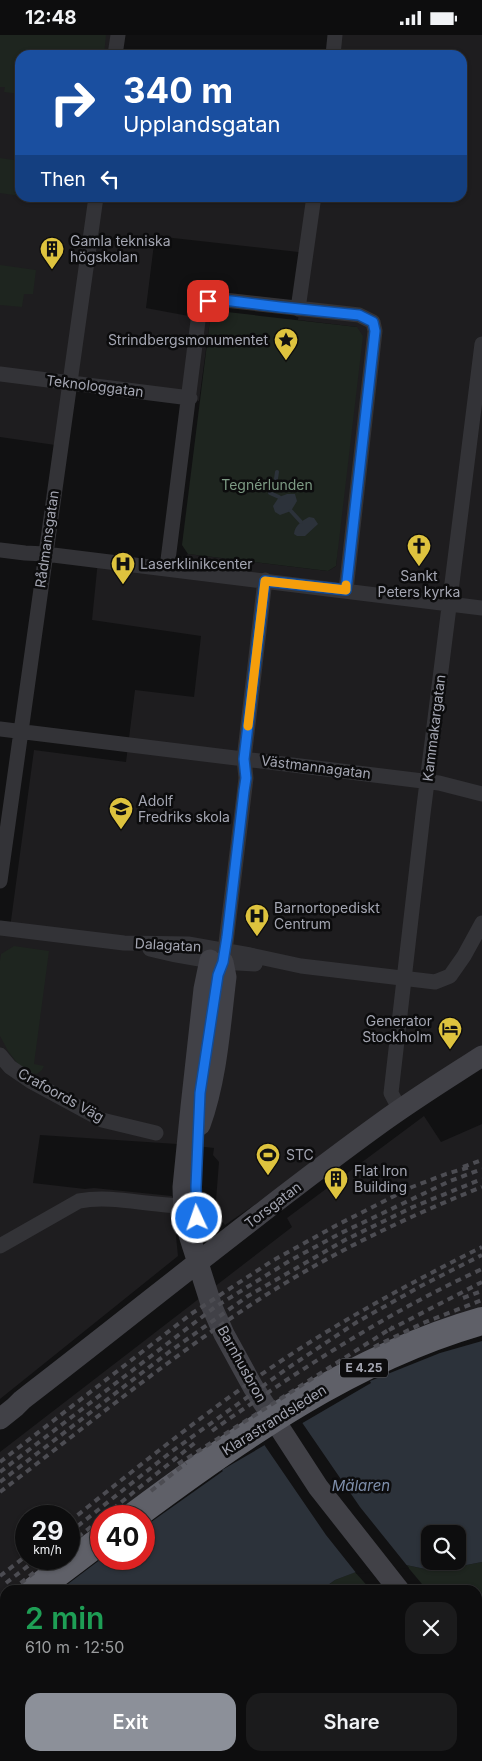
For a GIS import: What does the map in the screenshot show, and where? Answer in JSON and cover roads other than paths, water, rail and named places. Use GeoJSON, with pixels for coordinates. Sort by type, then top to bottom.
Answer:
{"type":"FeatureCollection","features":[{"type":"Feature","properties":{"kind":"highway","name":"Klarastrandsleden"},"geometry":{"type":"LineString","coordinates":[[149,1505],[253,1431],[334,1383],[374,1362],[482,1321]]}},
{"type":"Feature","properties":{"kind":"highway","name":"Klarastrandsleden"},"geometry":{"type":"LineString","coordinates":[[155,1511],[256,1438],[334,1392],[420,1354],[464,1338],[482,1334]]}},
{"type":"Feature","properties":{"kind":"highway"},"geometry":{"type":"LineString","coordinates":[[42,1585],[90,1549]]}},
{"type":"Feature","properties":{"kind":"highway"},"geometry":{"type":"LineString","coordinates":[[55,1585],[90,1558]]}},
{"type":"Feature","properties":{"kind":"street"},"geometry":{"type":"LineString","coordinates":[[116,50],[118,35]]}},
{"type":"Feature","properties":{"kind":"street"},"geometry":{"type":"LineString","coordinates":[[334,50],[335,35]]}},
{"type":"Feature","properties":{"kind":"street","name":"Rådmansgatan"},"geometry":{"type":"LineString","coordinates":[[0,881],[95,202]]}},
{"type":"Feature","properties":{"kind":"street"},"geometry":{"type":"LineString","coordinates":[[298,309],[313,203]]}},
{"type":"Feature","properties":{"kind":"street"},"geometry":{"type":"LineString","coordinates":[[167,568],[190,398],[199,313],[203,305],[215,299],[359,315],[373,322],[375,331],[346,590]]}},
{"type":"Feature","properties":{"kind":"street","name":"Kammakargatan"},"geometry":{"type":"LineString","coordinates":[[400,1110],[393,1100],[391,1093],[427,781],[482,344]]}},
{"type":"Feature","properties":{"kind":"street","name":"Teknologgatan"},"geometry":{"type":"LineString","coordinates":[[0,374],[190,398]]}},
{"type":"Feature","properties":{"kind":"street"},"geometry":{"type":"LineString","coordinates":[[0,550],[167,568],[482,608]]}},
{"type":"Feature","properties":{"kind":"street"},"geometry":{"type":"LineString","coordinates":[[190,1212],[196,1187],[200,1093],[218,975],[218,955],[245,784],[244,759],[265,581]]}},
{"type":"Feature","properties":{"kind":"street","name":"Västmannagatan"},"geometry":{"type":"LineString","coordinates":[[0,729],[427,781],[482,794]]}},
{"type":"Feature","properties":{"kind":"street","name":"Dalagatan"},"geometry":{"type":"LineString","coordinates":[[124,943],[174,955],[218,955],[414,980],[435,981],[450,976],[464,956],[482,923]]}},
{"type":"Feature","properties":{"kind":"street","name":"Dalagatan"},"geometry":{"type":"LineString","coordinates":[[0,928],[124,943],[188,944],[218,955]]}},
{"type":"Feature","properties":{"kind":"street"},"geometry":{"type":"LineString","coordinates":[[190,1212],[184,1181],[203,999],[218,955]]}},
{"type":"Feature","properties":{"kind":"street","name":"Crafoords Väg"},"geometry":{"type":"LineString","coordinates":[[0,1055],[10,1067],[32,1082],[102,1120],[156,1133]]}},
{"type":"Feature","properties":{"kind":"street","name":"Torsgatan"},"geometry":{"type":"LineString","coordinates":[[0,1419],[262,1213],[400,1110],[482,1056]]}},
{"type":"Feature","properties":{"kind":"street"},"geometry":{"type":"LineString","coordinates":[[0,1246],[79,1201],[93,1198],[190,1212]]}},
{"type":"Feature","properties":{"kind":"street","name":"Barnhusbron"},"geometry":{"type":"LineString","coordinates":[[190,1212],[202,1278],[212,1307],[224,1334],[253,1387],[324,1495],[395,1585]]}},
{"type":"Feature","properties":{"kind":"water"},"geometry":{"type":"Polygon","coordinates":[[[295,494],[297,501],[291,511],[280,515],[275,512],[273,506],[279,497],[295,494]]]}},
{"type":"Feature","properties":{"kind":"water"},"geometry":{"type":"Polygon","coordinates":[[[309,517],[314,518],[318,524],[305,536],[294,534],[297,526],[309,517]]]}},
{"type":"Feature","properties":{"kind":"water","name":"Mälaren"},"geometry":{"type":"Polygon","coordinates":[[[482,1341],[482,1562],[466,1565],[466,1525],[421,1525],[421,1568],[406,1565],[356,1572],[335,1580],[328,1585],[67,1585],[90,1567],[90,1570],[155,1570],[155,1519],[222,1470],[371,1383],[370,1381],[440,1353],[482,1341]]]}},
{"type":"Feature","properties":{"kind":"waterway"},"geometry":{"type":"LineString","coordinates":[[277,472],[275,485],[270,488],[270,493],[279,497]]}},
{"type":"Feature","properties":{"kind":"waterway"},"geometry":{"type":"LineString","coordinates":[[291,511],[301,522]]}},
{"type":"Feature","properties":{"kind":"railway"},"geometry":{"type":"LineString","coordinates":[[463,1167],[482,1160]]}},
{"type":"Feature","properties":{"kind":"railway"},"geometry":{"type":"LineString","coordinates":[[0,1462],[191,1314],[272,1261],[412,1187],[470,1167]]}},
{"type":"Feature","properties":{"kind":"railway"},"geometry":{"type":"LineString","coordinates":[[0,1472],[215,1307],[291,1260],[341,1233],[450,1181],[482,1169]]}},
{"type":"Feature","properties":{"kind":"railway"},"geometry":{"type":"LineString","coordinates":[[0,1482],[169,1352],[248,1296],[345,1240],[413,1207],[482,1179]]}},
{"type":"Feature","properties":{"kind":"railway"},"geometry":{"type":"LineString","coordinates":[[0,1492],[181,1353],[271,1292],[329,1258],[389,1227],[482,1187]]}},
{"type":"Feature","properties":{"kind":"railway"},"geometry":{"type":"LineString","coordinates":[[80,1513],[201,1418],[284,1359],[381,1300],[482,1247]]}},
{"type":"Feature","properties":{"kind":"railway"},"geometry":{"type":"LineString","coordinates":[[80,1524],[171,1452],[288,1368],[357,1322],[482,1255]]}},
{"type":"Feature","properties":{"kind":"railway"},"geometry":{"type":"LineString","coordinates":[[212,1431],[330,1352],[430,1294],[482,1269]]}},
{"type":"Feature","properties":{"kind":"railway"},"geometry":{"type":"LineString","coordinates":[[389,1330],[482,1282]]}},
{"type":"Feature","properties":{"kind":"railway"},"geometry":{"type":"LineString","coordinates":[[463,1298],[482,1291]]}},
{"type":"Feature","properties":{"kind":"railway"},"geometry":{"type":"LineString","coordinates":[[374,1347],[423,1323],[482,1300]]}},
{"type":"Feature","properties":{"kind":"railway"},"geometry":{"type":"LineString","coordinates":[[178,1464],[393,1327]]}},
{"type":"Feature","properties":{"kind":"railway"},"geometry":{"type":"LineString","coordinates":[[118,1505],[196,1442]]}},
{"type":"Feature","properties":{"kind":"railway"},"geometry":{"type":"LineString","coordinates":[[151,1491],[186,1463]]}},
{"type":"Feature","properties":{"kind":"railway"},"geometry":{"type":"LineString","coordinates":[[80,1535],[90,1528]]}},
{"type":"Feature","properties":{"kind":"railway"},"geometry":{"type":"LineString","coordinates":[[0,1576],[15,1564]]}},
{"type":"Feature","properties":{"kind":"railway"},"geometry":{"type":"LineString","coordinates":[[6,1583],[23,1570]]}},
{"type":"Feature","properties":{"kind":"railway"},"geometry":{"type":"LineString","coordinates":[[18,1585],[37,1570]]}},
{"type":"Feature","properties":{"kind":"place","name":"Gamla tekniska högskolan"},"geometry":{"type":"Point","coordinates":[52,270]}},
{"type":"Feature","properties":{"kind":"place","name":"Strindbergsmonumentet"},"geometry":{"type":"Point","coordinates":[286,361]}},
{"type":"Feature","properties":{"kind":"place","name":"Sankt Peters kyrka"},"geometry":{"type":"Point","coordinates":[419,567]}},
{"type":"Feature","properties":{"kind":"place","name":"Laserklinikcenter"},"geometry":{"type":"Point","coordinates":[123,585]}},
{"type":"Feature","properties":{"kind":"place","name":"Adolf Fredriks skola"},"geometry":{"type":"Point","coordinates":[121,830]}},
{"type":"Feature","properties":{"kind":"place","name":"Barnortopediskt Centrum"},"geometry":{"type":"Point","coordinates":[257,937]}},
{"type":"Feature","properties":{"kind":"place","name":"Generator Stockholm"},"geometry":{"type":"Point","coordinates":[450,1050]}},
{"type":"Feature","properties":{"kind":"place","name":"STC"},"geometry":{"type":"Point","coordinates":[268,1176]}},
{"type":"Feature","properties":{"kind":"place","name":"Flat Iron Building"},"geometry":{"type":"Point","coordinates":[336,1200]}},
{"type":"Feature","properties":{"kind":"park label","name":"Tegnérlunden"},"geometry":{"type":"Point","coordinates":[267,485]}}]}
